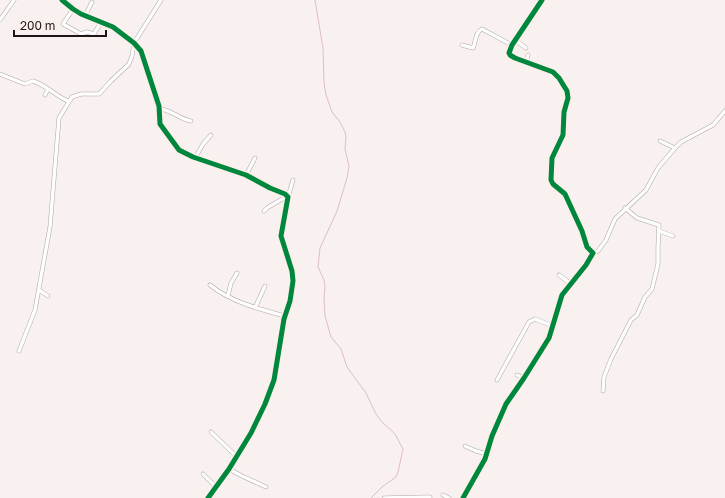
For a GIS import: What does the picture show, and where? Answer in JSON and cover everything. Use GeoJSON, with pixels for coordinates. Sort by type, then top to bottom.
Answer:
{"type":"FeatureCollection","features":[{"type":"Feature","properties":{"kind":"street"},"geometry":{"type":"LineString","coordinates":[[0,20],[14,0]]}},
{"type":"Feature","properties":{"kind":"street"},"geometry":{"type":"LineString","coordinates":[[62,0],[85,16],[113,26],[134,43],[141,51],[160,109],[160,124],[182,152],[195,158],[246,175],[287,196]]}},
{"type":"Feature","properties":{"kind":"street"},"geometry":{"type":"LineString","coordinates":[[19,350],[35,310],[50,227],[57,157],[59,118],[68,101],[74,96],[81,94],[97,95],[102,92],[129,64],[134,43],[161,0]]}},
{"type":"Feature","properties":{"kind":"street"},"geometry":{"type":"LineString","coordinates":[[542,0],[509,51],[510,55],[553,72],[560,78],[567,92],[568,98],[564,112],[563,135],[552,158],[551,180],[553,184],[565,194],[587,247],[593,253]]}},
{"type":"Feature","properties":{"kind":"street"},"geometry":{"type":"LineString","coordinates":[[85,16],[92,2]]}},
{"type":"Feature","properties":{"kind":"street"},"geometry":{"type":"LineString","coordinates":[[73,9],[63,24],[81,34],[87,32],[94,34],[101,22]]}},
{"type":"Feature","properties":{"kind":"street"},"geometry":{"type":"LineString","coordinates":[[462,45],[473,48],[478,33],[482,29],[512,45]]}},
{"type":"Feature","properties":{"kind":"street"},"geometry":{"type":"LineString","coordinates":[[515,40],[526,48]]}},
{"type":"Feature","properties":{"kind":"street"},"geometry":{"type":"LineString","coordinates":[[526,62],[528,55]]}},
{"type":"Feature","properties":{"kind":"street"},"geometry":{"type":"LineString","coordinates":[[0,74],[25,84],[33,81],[68,101]]}},
{"type":"Feature","properties":{"kind":"street"},"geometry":{"type":"LineString","coordinates":[[44,95],[48,89]]}},
{"type":"Feature","properties":{"kind":"street"},"geometry":{"type":"LineString","coordinates":[[160,109],[171,111],[184,120],[191,121]]}},
{"type":"Feature","properties":{"kind":"street"},"geometry":{"type":"LineString","coordinates":[[462,498],[487,454],[492,436],[504,408],[546,342],[553,326],[559,302],[593,253],[600,249],[613,222],[625,208],[646,190],[658,168],[681,142],[713,125],[725,111]]}},
{"type":"Feature","properties":{"kind":"street"},"geometry":{"type":"LineString","coordinates":[[195,158],[203,144],[211,135]]}},
{"type":"Feature","properties":{"kind":"street"},"geometry":{"type":"LineString","coordinates":[[660,141],[675,148]]}},
{"type":"Feature","properties":{"kind":"street"},"geometry":{"type":"LineString","coordinates":[[246,175],[256,158]]}},
{"type":"Feature","properties":{"kind":"street"},"geometry":{"type":"LineString","coordinates":[[208,498],[229,469],[253,428],[274,380],[293,277],[281,236],[287,196],[293,180]]}},
{"type":"Feature","properties":{"kind":"street"},"geometry":{"type":"LineString","coordinates":[[264,211],[287,196]]}},
{"type":"Feature","properties":{"kind":"street"},"geometry":{"type":"LineString","coordinates":[[603,391],[604,377],[611,359],[631,320],[637,315],[645,297],[652,289],[658,264],[660,227],[658,224],[639,219],[625,208]]}},
{"type":"Feature","properties":{"kind":"street"},"geometry":{"type":"LineString","coordinates":[[659,231],[673,236]]}},
{"type":"Feature","properties":{"kind":"street"},"geometry":{"type":"LineString","coordinates":[[228,296],[231,283],[237,273]]}},
{"type":"Feature","properties":{"kind":"street"},"geometry":{"type":"LineString","coordinates":[[560,275],[571,284]]}},
{"type":"Feature","properties":{"kind":"street"},"geometry":{"type":"LineString","coordinates":[[210,285],[228,296],[254,308],[285,316]]}},
{"type":"Feature","properties":{"kind":"street"},"geometry":{"type":"LineString","coordinates":[[254,308],[265,286]]}},
{"type":"Feature","properties":{"kind":"street"},"geometry":{"type":"LineString","coordinates":[[39,290],[48,296]]}},
{"type":"Feature","properties":{"kind":"street"},"geometry":{"type":"LineString","coordinates":[[497,380],[529,322],[535,319],[553,326]]}},
{"type":"Feature","properties":{"kind":"street"},"geometry":{"type":"LineString","coordinates":[[517,375],[524,378]]}},
{"type":"Feature","properties":{"kind":"street"},"geometry":{"type":"LineString","coordinates":[[211,432],[236,456]]}},
{"type":"Feature","properties":{"kind":"street"},"geometry":{"type":"LineString","coordinates":[[465,446],[487,454]]}},
{"type":"Feature","properties":{"kind":"street"},"geometry":{"type":"LineString","coordinates":[[229,469],[266,487]]}},
{"type":"Feature","properties":{"kind":"street"},"geometry":{"type":"LineString","coordinates":[[203,474],[216,487]]}},
{"type":"Feature","properties":{"kind":"street"},"geometry":{"type":"LineString","coordinates":[[443,495],[449,498]]}},
{"type":"Feature","properties":{"kind":"street"},"geometry":{"type":"LineString","coordinates":[[384,498],[430,497]]}},
{"type":"Feature","properties":{"kind":"waterway"},"geometry":{"type":"LineString","coordinates":[[315,0],[323,48],[324,83],[326,95],[332,112],[340,122],[345,132],[345,149],[349,166],[337,211],[320,248],[318,267],[325,286],[325,316],[331,337],[341,349],[347,367],[366,393],[376,414],[395,434],[403,449],[396,477],[382,487],[371,498]]}},
{"type":"Feature","properties":{"kind":"cycle path"},"geometry":{"type":"LineString","coordinates":[[62,0],[81,14],[113,27],[134,43],[141,51],[159,106],[160,124],[179,150],[193,157],[246,175],[285,194],[288,197],[281,236],[292,271],[293,281],[290,301],[284,319],[274,380],[265,404],[251,433],[229,469],[208,498]]}},
{"type":"Feature","properties":{"kind":"cycle path"},"geometry":{"type":"LineString","coordinates":[[463,498],[485,459],[492,436],[506,404],[549,338],[562,295],[586,265],[593,253],[587,247],[582,231],[565,194],[553,184],[551,180],[552,158],[563,135],[564,112],[568,98],[567,91],[559,78],[553,72],[515,58],[509,53],[512,45],[542,0]]}}]}
